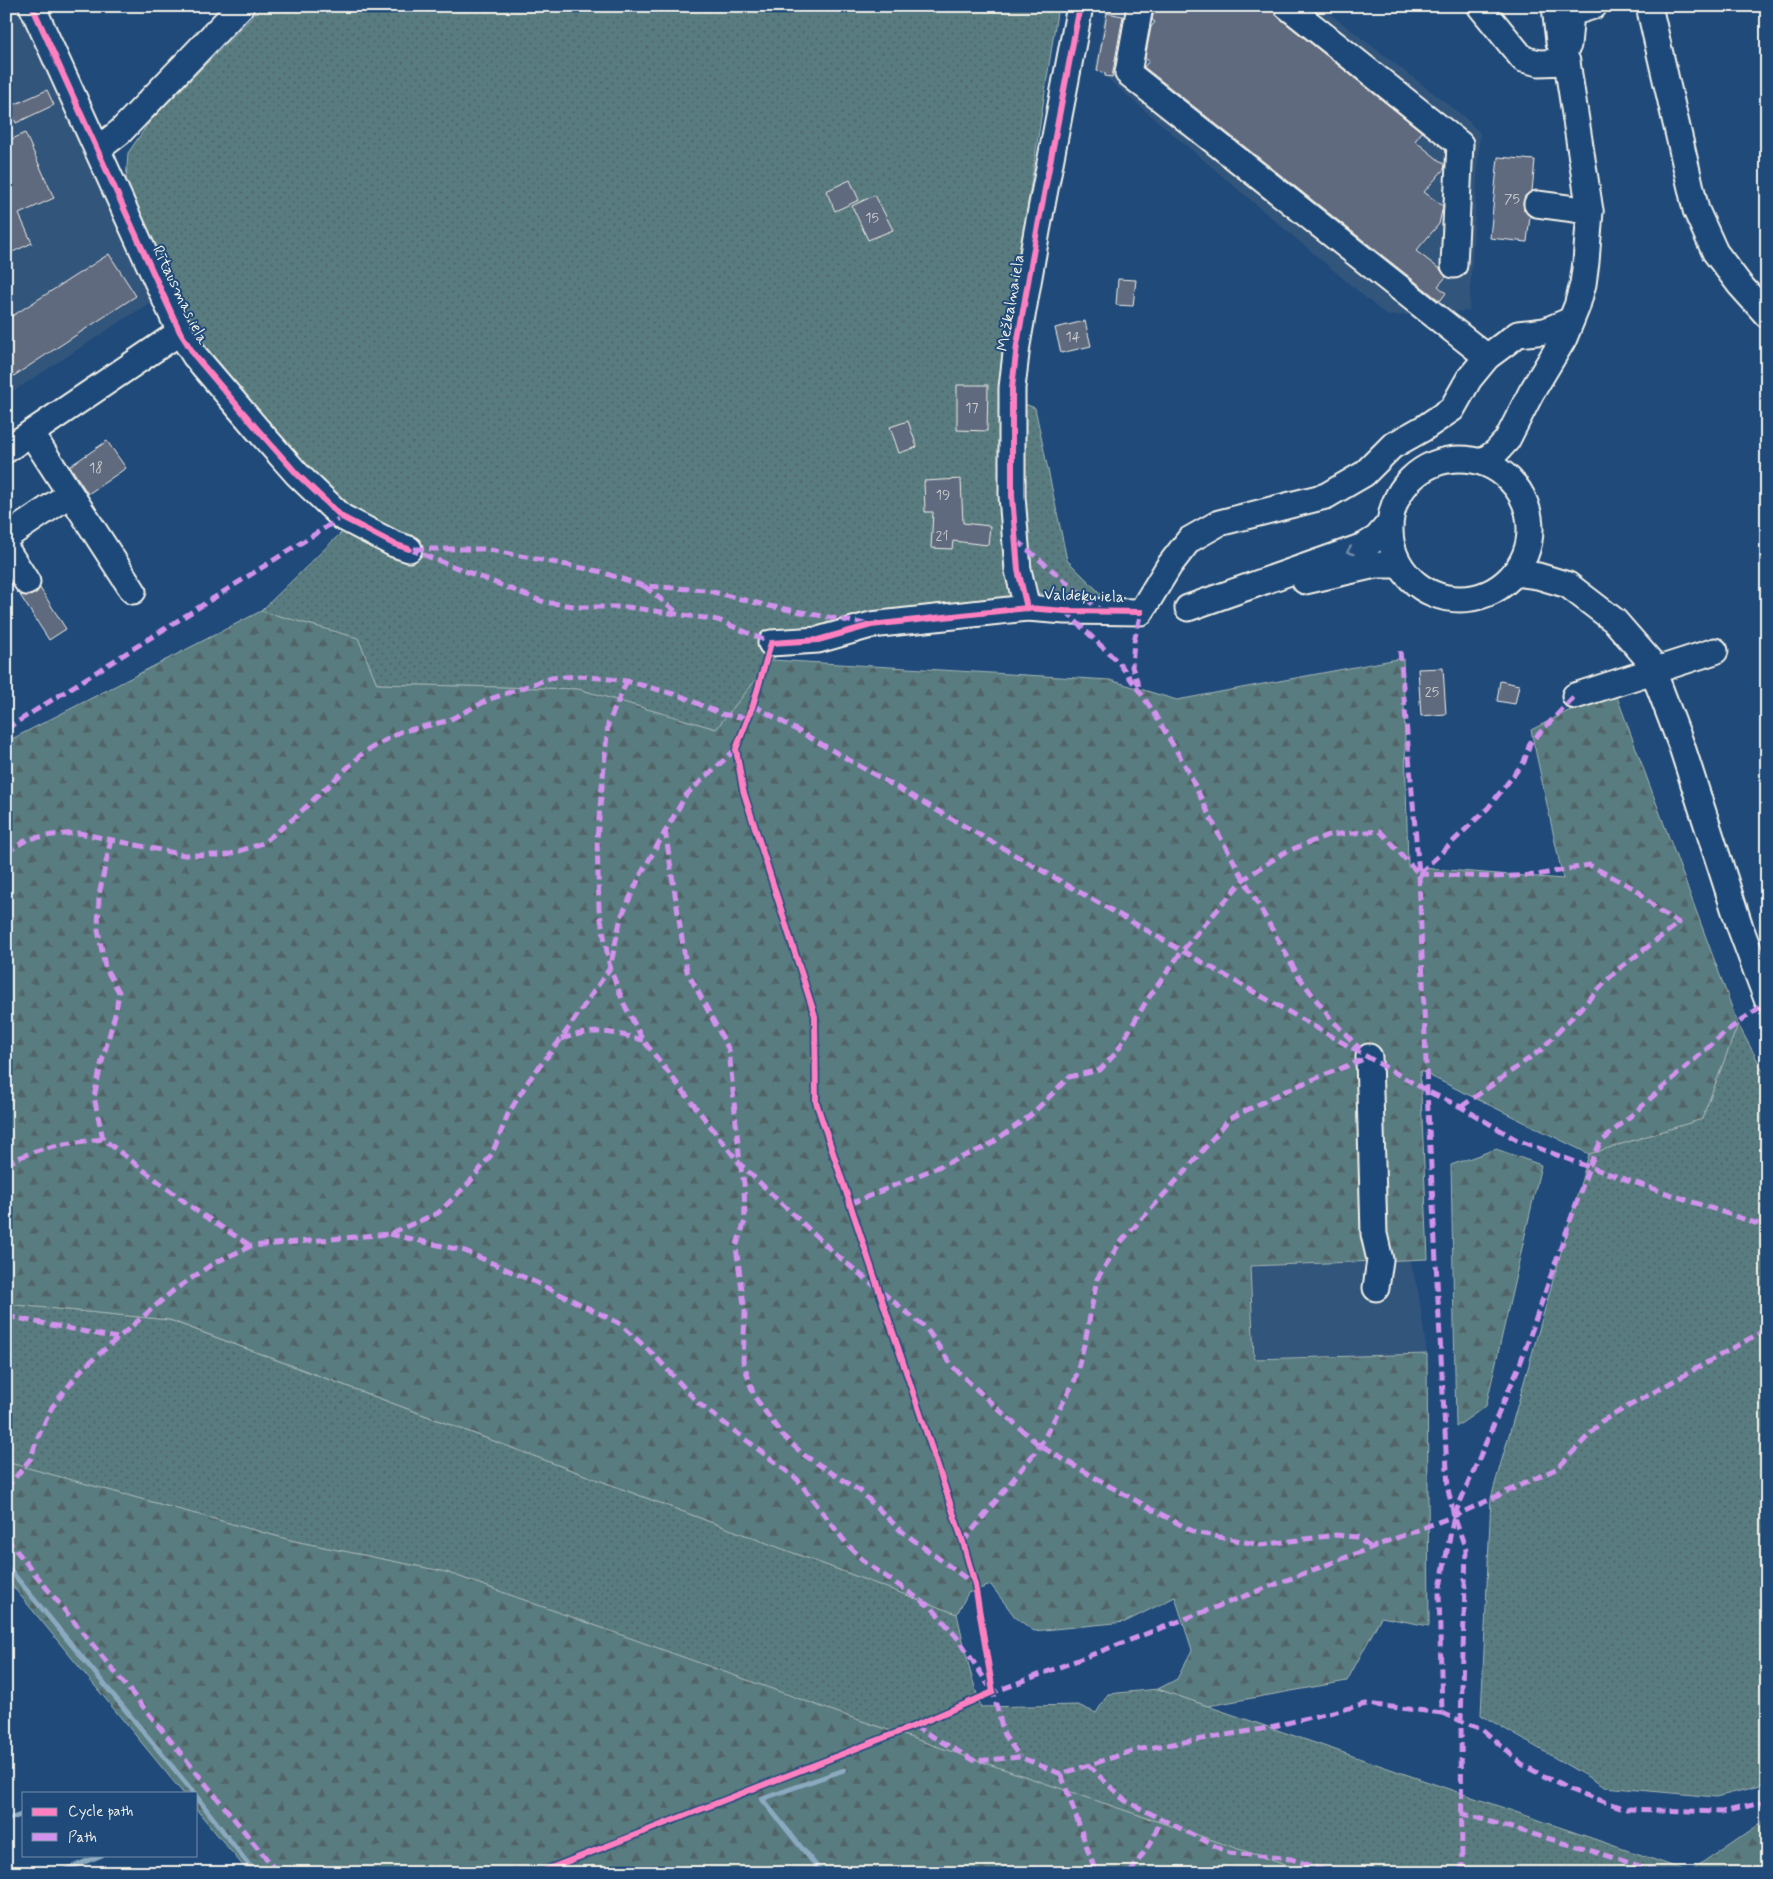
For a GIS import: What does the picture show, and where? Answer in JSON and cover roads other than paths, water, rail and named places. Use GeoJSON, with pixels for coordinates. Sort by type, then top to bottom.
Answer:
{"type":"FeatureCollection","features":[{"type":"Feature","properties":{"kind":"street","name":"Rītausmas iela"},"geometry":{"type":"LineString","coordinates":[[32,6],[180,332],[194,356],[297,474],[342,517],[394,544],[409,549]]}},
{"type":"Feature","properties":{"kind":"street"},"geometry":{"type":"LineString","coordinates":[[98,150],[120,132],[241,6]]}},
{"type":"Feature","properties":{"kind":"street","name":"Mežkalna iela"},"geometry":{"type":"LineString","coordinates":[[1026,608],[1018,570],[1012,496],[1012,388],[1017,345],[1037,231],[1080,6]]}},
{"type":"Feature","properties":{"kind":"street"},"geometry":{"type":"LineString","coordinates":[[1140,6],[1128,73],[1483,356],[1487,357],[1518,334],[1545,331],[1571,320]]}},
{"type":"Feature","properties":{"kind":"street"},"geometry":{"type":"LineString","coordinates":[[1287,6],[1460,144],[1454,265]]}},
{"type":"Feature","properties":{"kind":"street"},"geometry":{"type":"LineString","coordinates":[[1480,6],[1523,59],[1539,63],[1567,62]]}},
{"type":"Feature","properties":{"kind":"street"},"geometry":{"type":"LineString","coordinates":[[1482,462],[1496,452],[1507,440],[1531,393],[1564,338],[1577,306],[1584,278],[1590,211],[1567,62],[1560,42],[1555,6]]}},
{"type":"Feature","properties":{"kind":"street"},"geometry":{"type":"LineString","coordinates":[[1567,62],[1571,13],[1594,6]]}},
{"type":"Feature","properties":{"kind":"street"},"geometry":{"type":"LineString","coordinates":[[1649,6],[1696,210],[1715,252],[1740,286],[1767,315]]}},
{"type":"Feature","properties":{"kind":"street"},"geometry":{"type":"LineString","coordinates":[[1537,204],[1590,211]]}},
{"type":"Feature","properties":{"kind":"street"},"geometry":{"type":"LineString","coordinates":[[6,450],[180,332]]}},
{"type":"Feature","properties":{"kind":"street","name":"Valdeķu iela"},"geometry":{"type":"LineString","coordinates":[[771,644],[818,640],[871,625],[1026,608],[1065,611],[1141,612],[1168,566],[1189,540],[1219,523],[1326,496],[1364,474],[1392,446],[1452,409],[1469,379],[1487,357]]}},
{"type":"Feature","properties":{"kind":"street"},"geometry":{"type":"LineString","coordinates":[[31,433],[133,591]]}},
{"type":"Feature","properties":{"kind":"street"},"geometry":{"type":"LineString","coordinates":[[1464,458],[1482,462],[1499,470],[1513,482],[1523,497],[1528,510],[1530,525],[1529,542],[1524,559],[1515,573],[1500,587],[1483,596],[1464,599],[1445,598],[1427,591],[1411,580],[1399,565],[1391,545],[1390,524],[1393,506],[1401,489],[1413,476],[1428,465],[1446,459],[1464,458]]}},
{"type":"Feature","properties":{"kind":"street"},"geometry":{"type":"LineString","coordinates":[[6,537],[70,494]]}},
{"type":"Feature","properties":{"kind":"street"},"geometry":{"type":"LineString","coordinates":[[1390,524],[1377,538],[1364,546],[1188,608],[1375,565],[1399,565]]}},
{"type":"Feature","properties":{"kind":"street"},"geometry":{"type":"LineString","coordinates":[[6,549],[27,582]]}},
{"type":"Feature","properties":{"kind":"street"},"geometry":{"type":"LineString","coordinates":[[1515,573],[1538,576],[1568,585],[1615,621],[1649,660],[1682,747],[1740,927],[1767,999]]}},
{"type":"Feature","properties":{"kind":"street"},"geometry":{"type":"LineString","coordinates":[[1575,696],[1714,651]]}},
{"type":"Feature","properties":{"kind":"street"},"geometry":{"type":"LineString","coordinates":[[1369,1058],[1374,1234],[1380,1260],[1376,1288]]}},
{"type":"Feature","properties":{"kind":"waterway"},"geometry":{"type":"LineString","coordinates":[[6,1565],[193,1792]]}},
{"type":"Feature","properties":{"kind":"waterway"},"geometry":{"type":"LineString","coordinates":[[822,1873],[762,1799],[844,1770]]}},
{"type":"Feature","properties":{"kind":"waterway"},"geometry":{"type":"LineString","coordinates":[[198,1799],[255,1873]]}},
{"type":"Feature","properties":{"kind":"waterway"},"geometry":{"type":"LineString","coordinates":[[6,1820],[22,1815]]}},
{"type":"Feature","properties":{"kind":"waterway"},"geometry":{"type":"LineString","coordinates":[[57,1873],[100,1856]]}}]}
